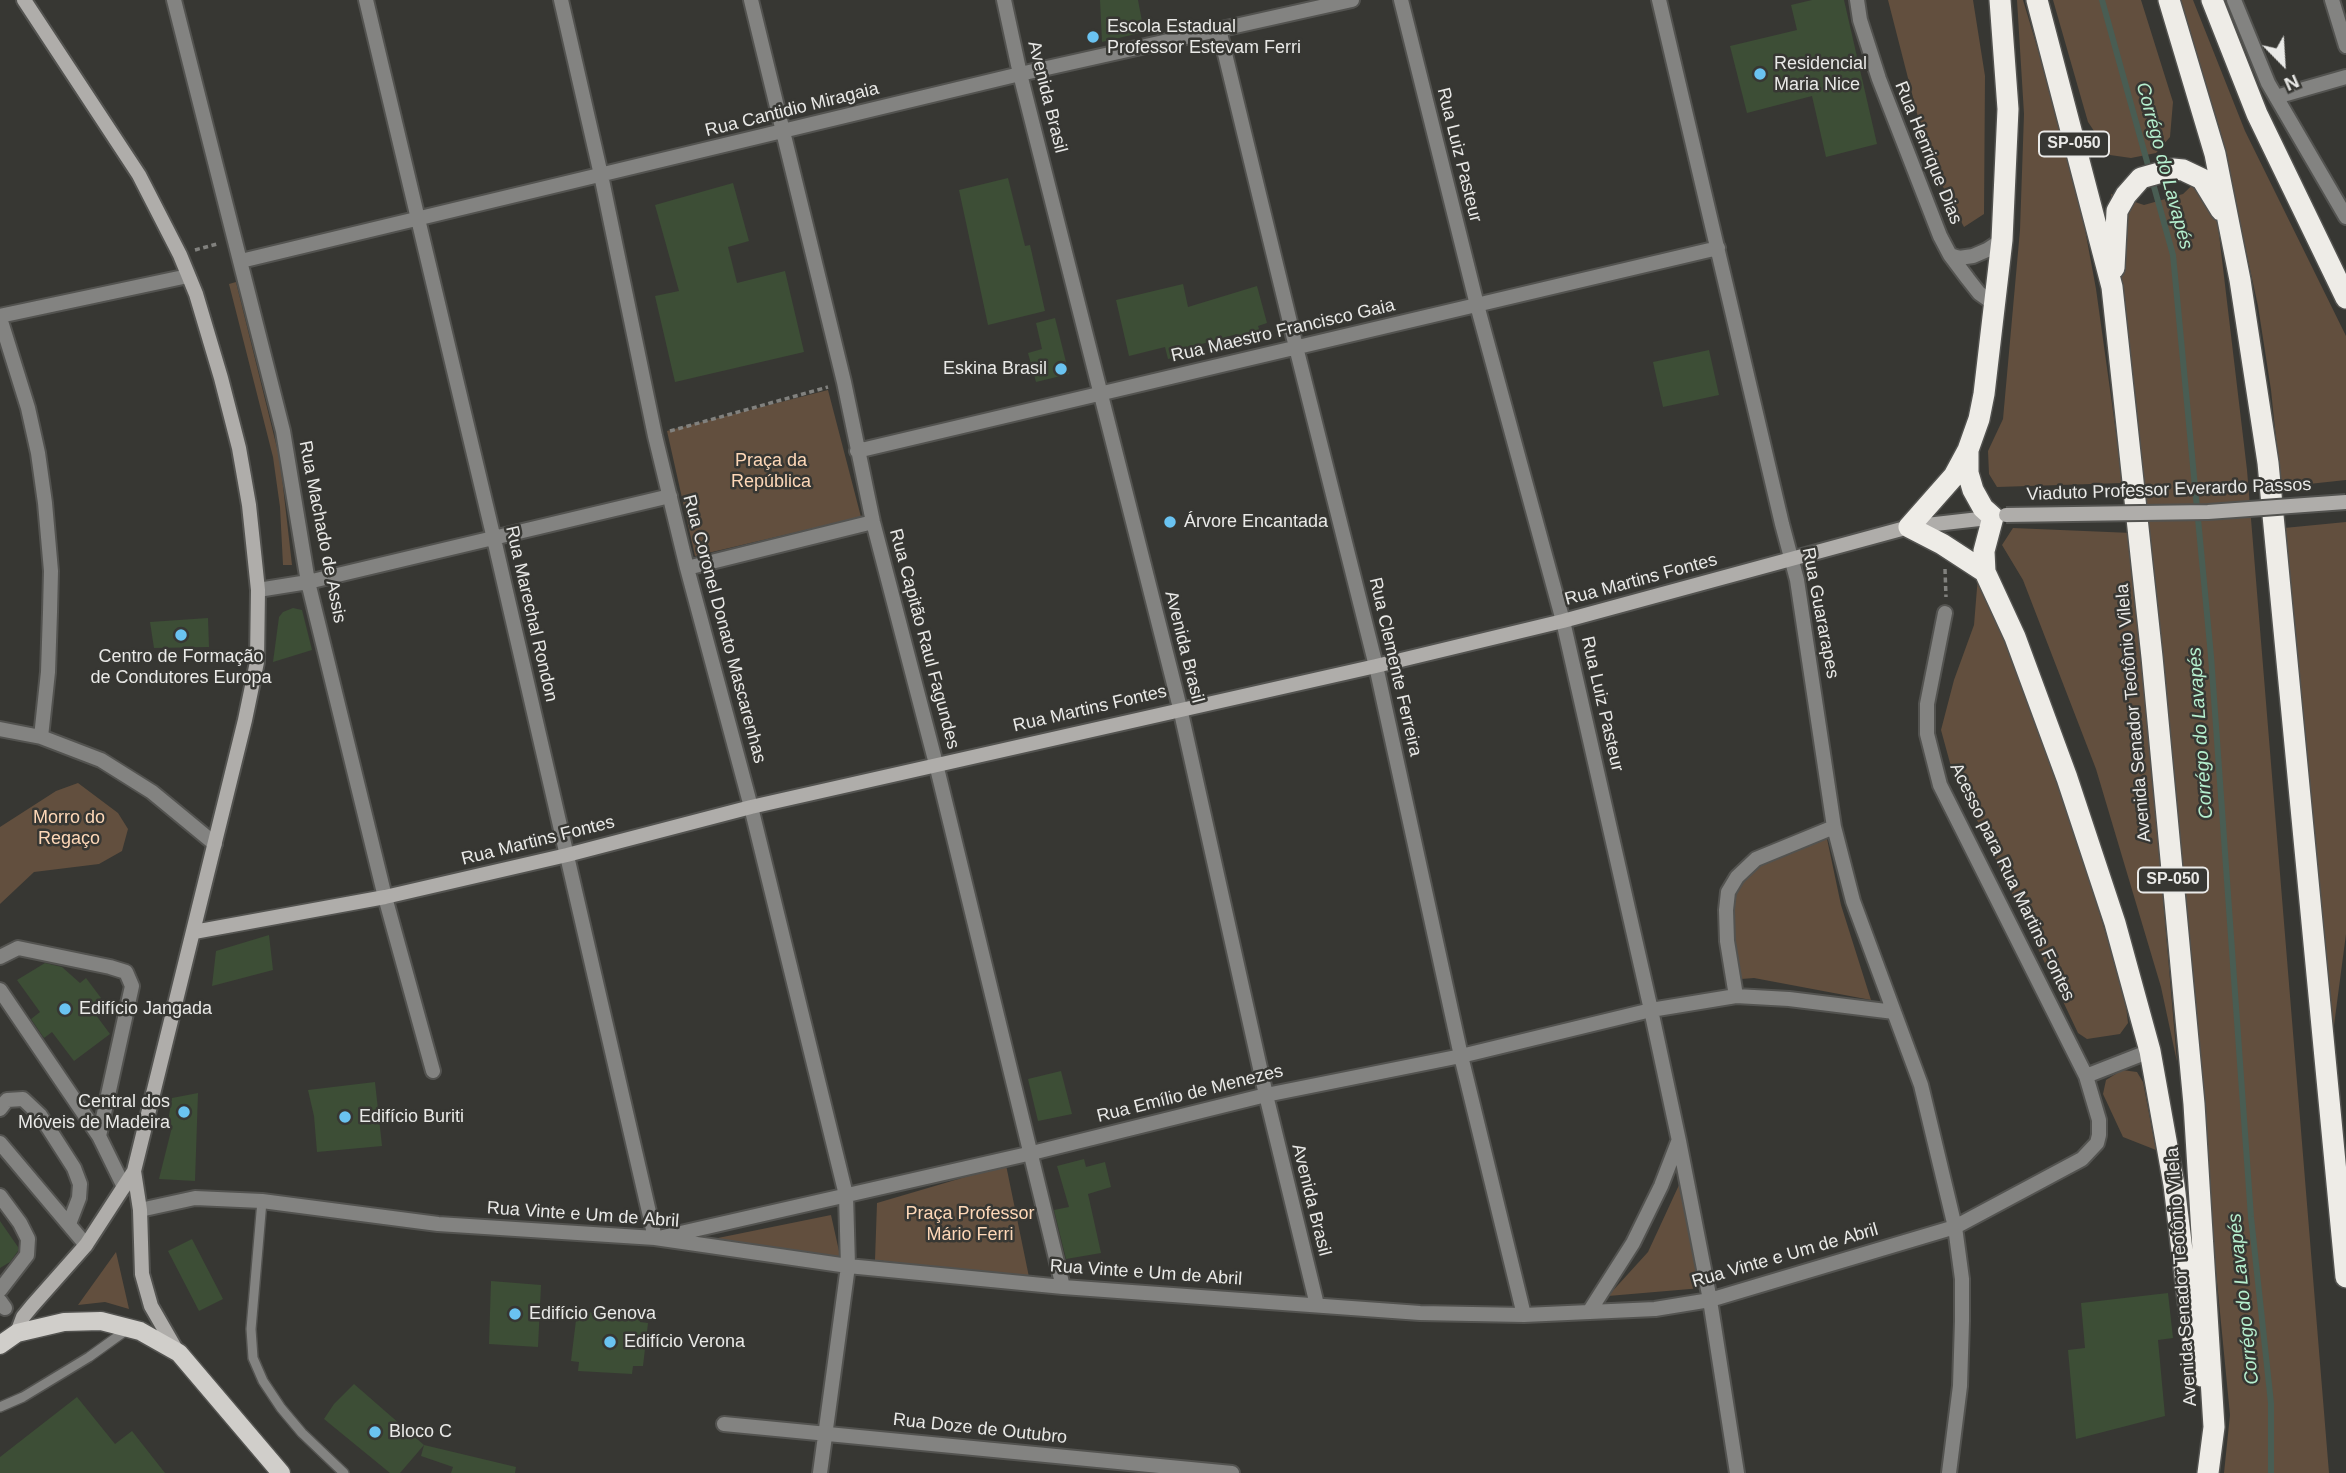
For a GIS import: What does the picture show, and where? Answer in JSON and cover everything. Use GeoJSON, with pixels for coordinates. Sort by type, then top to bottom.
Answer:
{"type":"FeatureCollection","features":[{"type":"Feature","properties":{"kind":"highway"},"geometry":{"type":"LineString","coordinates":[[1985,572],[1942,544],[1909,527],[1954,476],[1968,450],[1984,394],[2002,240],[2008,109],[2000,0]]}},
{"type":"Feature","properties":{"kind":"highway","name":"Avenida Senador Teotônio Vilela"},"geometry":{"type":"LineString","coordinates":[[2037,0],[2112,287],[2152,657],[2194,1104],[2214,1427],[2208,1473]]}},
{"type":"Feature","properties":{"kind":"highway"},"geometry":{"type":"LineString","coordinates":[[2169,0],[2215,154],[2240,280],[2267,463],[2346,1271]]}},
{"type":"Feature","properties":{"kind":"highway"},"geometry":{"type":"LineString","coordinates":[[2212,0],[2257,114],[2346,298]]}},
{"type":"Feature","properties":{"kind":"highway"},"geometry":{"type":"LineString","coordinates":[[2112,287],[2117,211],[2141,178],[2173,169],[2183,170],[2202,179],[2229,223]]}},
{"type":"Feature","properties":{"kind":"highway"},"geometry":{"type":"LineString","coordinates":[[1968,450],[1968,473],[1973,490],[1983,508],[1999,516],[1984,551],[1985,572],[2015,637],[2067,779],[2115,923],[2150,1051],[2174,1185],[2193,1340],[2200,1371],[2213,1406]]}},
{"type":"Feature","properties":{"kind":"highway"},"geometry":{"type":"LineString","coordinates":[[2346,1266],[2346,1277]]}},
{"type":"Feature","properties":{"kind":"main road"},"geometry":{"type":"LineString","coordinates":[[0,1345],[17,1333],[82,1320],[101,1321],[130,1328],[152,1337],[178,1353],[281,1473]]}},
{"type":"Feature","properties":{"kind":"street"},"geometry":{"type":"LineString","coordinates":[[17,1333],[23,1317],[86,1245],[134,1171],[245,720],[257,662],[258,590],[249,505],[239,448],[221,378],[180,255],[139,175],[24,0]]}},
{"type":"Feature","properties":{"kind":"street","name":"Rua Machado de Assis"},"geometry":{"type":"LineString","coordinates":[[174,0],[283,431],[309,582],[385,897],[433,1071]]}},
{"type":"Feature","properties":{"kind":"street","name":"Rua Marechal Rondon"},"geometry":{"type":"LineString","coordinates":[[366,0],[494,539],[654,1238]]}},
{"type":"Feature","properties":{"kind":"street","name":"Rua Coronel Donato Mascarenhas"},"geometry":{"type":"LineString","coordinates":[[561,0],[601,175],[655,436],[751,807],[846,1195],[848,1266],[820,1473]]}},
{"type":"Feature","properties":{"kind":"street","name":"Rua Capitão Raul Fagundes"},"geometry":{"type":"LineString","coordinates":[[751,0],[844,382],[856,451],[873,522],[936,764],[1063,1287]]}},
{"type":"Feature","properties":{"kind":"street","name":"Avenida Brasil"},"geometry":{"type":"LineString","coordinates":[[1004,0],[1020,74],[1180,708],[1266,1095],[1317,1305]]}},
{"type":"Feature","properties":{"kind":"street","name":"Rua Cantidio Miragaia"},"geometry":{"type":"LineString","coordinates":[[241,261],[1020,74],[1352,0]]}},
{"type":"Feature","properties":{"kind":"street","name":"Rua Luiz Pasteur"},"geometry":{"type":"LineString","coordinates":[[1401,0],[1477,305],[1563,621],[1679,1141],[1710,1300],[1737,1473]]}},
{"type":"Feature","properties":{"kind":"street","name":"Rua Guararapes"},"geometry":{"type":"LineString","coordinates":[[1659,0],[1800,592],[1834,827],[1853,901],[1921,1085],[1955,1227],[1962,1279],[1962,1321],[1960,1386],[1949,1473]]}},
{"type":"Feature","properties":{"kind":"street","name":"Rua Henrique Dias"},"geometry":{"type":"LineString","coordinates":[[1857,0],[1860,20],[1879,79],[1929,210],[1950,255],[1979,293],[1993,303]]}},
{"type":"Feature","properties":{"kind":"street"},"geometry":{"type":"LineString","coordinates":[[2234,0],[2276,97],[2346,217]]}},
{"type":"Feature","properties":{"kind":"street"},"geometry":{"type":"LineString","coordinates":[[2332,0],[2346,46]]}},
{"type":"Feature","properties":{"kind":"street","name":"Rua Clemente Ferreira"},"geometry":{"type":"LineString","coordinates":[[1219,29],[1376,666],[1461,1056],[1524,1315]]}},
{"type":"Feature","properties":{"kind":"street"},"geometry":{"type":"LineString","coordinates":[[2276,97],[2346,77]]}},
{"type":"Feature","properties":{"kind":"street"},"geometry":{"type":"LineString","coordinates":[[1950,255],[1959,258],[1973,256],[2002,240]]}},
{"type":"Feature","properties":{"kind":"street","name":"Rua Maestro Francisco Gaia"},"geometry":{"type":"LineString","coordinates":[[856,451],[1718,248]]}},
{"type":"Feature","properties":{"kind":"street"},"geometry":{"type":"LineString","coordinates":[[41,737],[48,672],[51,570],[45,503],[28,408],[0,317],[188,276]]}},
{"type":"Feature","properties":{"kind":"street"},"geometry":{"type":"LineString","coordinates":[[258,590],[309,582],[670,496]]}},
{"type":"Feature","properties":{"kind":"street","name":"Viaduto Professor Everardo Passos"},"geometry":{"type":"LineString","coordinates":[[1999,516],[2208,512],[2346,502]]}},
{"type":"Feature","properties":{"kind":"street","name":"Rua Martins Fontes"},"geometry":{"type":"LineString","coordinates":[[194,932],[385,897],[567,855],[751,807],[1180,708],[1376,666],[1563,621],[1909,527],[1999,516]]}},
{"type":"Feature","properties":{"kind":"street"},"geometry":{"type":"LineString","coordinates":[[687,568],[873,522]]}},
{"type":"Feature","properties":{"kind":"street","name":"Acesso para Rua Martins Fontes"},"geometry":{"type":"LineString","coordinates":[[1945,613],[1927,704],[1927,734],[1940,785],[2086,1076],[2099,1120]]}},
{"type":"Feature","properties":{"kind":"street"},"geometry":{"type":"LineString","coordinates":[[0,729],[41,737],[101,760],[152,792],[215,844]]}},
{"type":"Feature","properties":{"kind":"street"},"geometry":{"type":"LineString","coordinates":[[1736,996],[1727,941],[1728,892],[1737,877],[1756,859],[1834,827]]}},
{"type":"Feature","properties":{"kind":"street"},"geometry":{"type":"LineString","coordinates":[[0,957],[18,948],[126,972],[132,986],[99,1136]]}},
{"type":"Feature","properties":{"kind":"street"},"geometry":{"type":"LineString","coordinates":[[0,990],[99,1136],[124,1187]]}},
{"type":"Feature","properties":{"kind":"street","name":"Rua Emílio de Menezes"},"geometry":{"type":"LineString","coordinates":[[654,1238],[1031,1153],[1266,1095],[1461,1056],[1651,1010],[1736,996],[1789,999],[1894,1012]]}},
{"type":"Feature","properties":{"kind":"street"},"geometry":{"type":"LineString","coordinates":[[2086,1076],[2150,1051]]}},
{"type":"Feature","properties":{"kind":"street"},"geometry":{"type":"LineString","coordinates":[[0,1109],[7,1100],[23,1099],[40,1115],[74,1168],[80,1184],[79,1198],[69,1224]]}},
{"type":"Feature","properties":{"kind":"street","name":"Rua Vinte e Um de Abril"},"geometry":{"type":"LineString","coordinates":[[140,1210],[195,1198],[262,1200],[438,1224],[654,1238],[848,1266],[1063,1287],[1420,1313],[1524,1315],[1655,1309],[1710,1300],[1955,1227],[2082,1159],[2097,1143],[2099,1120]]}},
{"type":"Feature","properties":{"kind":"street"},"geometry":{"type":"LineString","coordinates":[[1589,1312],[1633,1243],[1679,1141]]}},
{"type":"Feature","properties":{"kind":"street"},"geometry":{"type":"LineString","coordinates":[[0,1143],[86,1245]]}},
{"type":"Feature","properties":{"kind":"street"},"geometry":{"type":"LineString","coordinates":[[134,1171],[140,1210],[140,1255],[147,1294],[178,1353]]}},
{"type":"Feature","properties":{"kind":"street"},"geometry":{"type":"LineString","coordinates":[[0,1196],[28,1239],[27,1255],[0,1290]]}},
{"type":"Feature","properties":{"kind":"street","name":"Rua Doze de Outubro"},"geometry":{"type":"LineString","coordinates":[[724,1424],[1231,1473]]}},
{"type":"Feature","properties":{"kind":"lane"},"geometry":{"type":"LineString","coordinates":[[262,1200],[251,1329],[253,1358],[263,1381],[281,1408],[302,1433],[344,1473]]}},
{"type":"Feature","properties":{"kind":"lane"},"geometry":{"type":"LineString","coordinates":[[1,1407],[23,1397],[89,1357],[130,1328]]}},
{"type":"Feature","properties":{"kind":"path"},"geometry":{"type":"LineString","coordinates":[[195,250],[219,243]]}},
{"type":"Feature","properties":{"kind":"path"},"geometry":{"type":"LineString","coordinates":[[655,436],[844,382]]}},
{"type":"Feature","properties":{"kind":"path"},"geometry":{"type":"LineString","coordinates":[[1942,544],[1947,586],[1945,613]]}},
{"type":"Feature","properties":{"kind":"green space"},"geometry":{"type":"Polygon","coordinates":[[[1888,0],[1973,0],[1985,76],[1984,214],[1964,227],[1929,160],[1888,0]]]}},
{"type":"Feature","properties":{"kind":"green space"},"geometry":{"type":"Polygon","coordinates":[[[2017,0],[2023,0],[2074,170],[2096,289],[2123,483],[1997,487],[1989,474],[1988,451],[2003,419],[2020,230],[2024,114],[2017,0]]]}},
{"type":"Feature","properties":{"kind":"green space"},"geometry":{"type":"Polygon","coordinates":[[[2053,0],[2141,0],[2173,102],[2170,137],[2156,153],[2131,158],[2110,155],[2088,122],[2053,0]]]}},
{"type":"Feature","properties":{"kind":"green space"},"geometry":{"type":"Polygon","coordinates":[[[2179,0],[2193,0],[2245,131],[2346,336],[2346,480],[2281,487],[2271,390],[2258,306],[2219,127],[2179,0]]]}},
{"type":"Feature","properties":{"kind":"green space"},"geometry":{"type":"Polygon","coordinates":[[[2211,167],[2247,470],[2329,1473],[2224,1473],[2230,1415],[2111,194],[2144,205],[2183,194],[2211,167]]]}},
{"type":"Feature","properties":{"kind":"green space"},"geometry":{"type":"Polygon","coordinates":[[[236,282],[280,460],[292,565],[283,565],[280,507],[273,457],[229,284],[236,282]]]}},
{"type":"Feature","properties":{"kind":"green space","name":"Praça da República"},"geometry":{"type":"Polygon","coordinates":[[[828,390],[861,517],[695,556],[667,431],[828,390]]]}},
{"type":"Feature","properties":{"kind":"green space"},"geometry":{"type":"Polygon","coordinates":[[[2346,522],[2346,934],[2328,1071],[2284,528],[2346,522]]]}},
{"type":"Feature","properties":{"kind":"green space"},"geometry":{"type":"Polygon","coordinates":[[[2013,528],[2132,533],[2177,1062],[2161,987],[2096,769],[2023,580],[2002,545],[2013,528]]]}},
{"type":"Feature","properties":{"kind":"green space"},"geometry":{"type":"Polygon","coordinates":[[[1978,576],[2015,659],[2074,829],[2125,997],[2128,1023],[2120,1034],[2087,1039],[2078,1033],[1950,763],[1941,730],[1954,680],[1974,625],[1978,576]]]}},
{"type":"Feature","properties":{"kind":"green space","name":"Morro do Regaço"},"geometry":{"type":"Polygon","coordinates":[[[78,783],[118,813],[128,829],[122,851],[99,864],[34,872],[0,904],[0,827],[56,791],[78,783]]]}},
{"type":"Feature","properties":{"kind":"green space"},"geometry":{"type":"Polygon","coordinates":[[[1826,834],[1841,905],[1871,1000],[1754,978],[1741,979],[1729,921],[1732,891],[1755,864],[1826,834]]]}},
{"type":"Feature","properties":{"kind":"green space"},"geometry":{"type":"Polygon","coordinates":[[[2122,1070],[2137,1072],[2143,1082],[2156,1150],[2123,1137],[2103,1094],[2106,1080],[2122,1070]]]}},
{"type":"Feature","properties":{"kind":"green space","name":"Praça Professor Mário Ferri"},"geometry":{"type":"Polygon","coordinates":[[[1006,1165],[1029,1277],[875,1260],[877,1203],[1006,1165]]]}},
{"type":"Feature","properties":{"kind":"green space"},"geometry":{"type":"Polygon","coordinates":[[[1679,1185],[1702,1288],[1608,1296],[1648,1252],[1679,1185]]]}},
{"type":"Feature","properties":{"kind":"green space"},"geometry":{"type":"Polygon","coordinates":[[[831,1215],[841,1260],[713,1239],[831,1215]]]}},
{"type":"Feature","properties":{"kind":"green space"},"geometry":{"type":"Polygon","coordinates":[[[116,1252],[129,1309],[105,1302],[78,1305],[116,1252]]]}},
{"type":"Feature","properties":{"kind":"building"},"geometry":{"type":"Polygon","coordinates":[[[1100,0],[1138,0],[1144,32],[1102,42],[1100,0]]]}},
{"type":"Feature","properties":{"kind":"building"},"geometry":{"type":"Polygon","coordinates":[[[1812,0],[1844,0],[1877,144],[1826,157],[1812,96],[1747,113],[1730,46],[1797,30],[1791,5],[1812,0]]]}},
{"type":"Feature","properties":{"kind":"building"},"geometry":{"type":"Polygon","coordinates":[[[1008,178],[1025,246],[1030,245],[1045,311],[988,325],[959,190],[1008,178]]]}},
{"type":"Feature","properties":{"kind":"building"},"geometry":{"type":"Polygon","coordinates":[[[733,183],[749,241],[728,247],[737,283],[785,271],[804,352],[675,382],[655,296],[679,291],[655,205],[733,183]]]}},
{"type":"Feature","properties":{"kind":"building"},"geometry":{"type":"Polygon","coordinates":[[[1183,284],[1188,307],[1257,286],[1267,323],[1258,326],[1262,338],[1240,345],[1237,334],[1198,345],[1199,352],[1168,359],[1165,347],[1129,356],[1116,300],[1183,284]]]}},
{"type":"Feature","properties":{"kind":"building"},"geometry":{"type":"Polygon","coordinates":[[[1055,318],[1069,374],[1036,382],[1028,353],[1042,349],[1036,323],[1055,318]]]}},
{"type":"Feature","properties":{"kind":"building"},"geometry":{"type":"Polygon","coordinates":[[[1709,350],[1719,395],[1663,407],[1653,362],[1709,350]]]}},
{"type":"Feature","properties":{"kind":"building"},"geometry":{"type":"Polygon","coordinates":[[[293,608],[302,610],[312,650],[273,662],[279,617],[293,608]]]}},
{"type":"Feature","properties":{"kind":"building","name":"Centro de Formação de Condutores Europa"},"geometry":{"type":"Polygon","coordinates":[[[208,618],[209,647],[154,648],[150,622],[208,618]]]}},
{"type":"Feature","properties":{"kind":"building"},"geometry":{"type":"Polygon","coordinates":[[[269,935],[273,970],[212,986],[216,951],[269,935]]]}},
{"type":"Feature","properties":{"kind":"building","name":"Edifício Jangada"},"geometry":{"type":"Polygon","coordinates":[[[45,963],[62,967],[80,983],[86,978],[101,998],[90,1007],[110,1034],[74,1061],[52,1032],[44,1038],[31,1019],[40,1012],[17,980],[45,963]]]}},
{"type":"Feature","properties":{"kind":"building"},"geometry":{"type":"Polygon","coordinates":[[[1061,1071],[1072,1114],[1038,1121],[1028,1079],[1061,1071]]]}},
{"type":"Feature","properties":{"kind":"building","name":"Edifício Buriti"},"geometry":{"type":"Polygon","coordinates":[[[375,1082],[382,1146],[317,1152],[314,1116],[308,1090],[375,1082]]]}},
{"type":"Feature","properties":{"kind":"building"},"geometry":{"type":"Polygon","coordinates":[[[198,1093],[195,1181],[159,1179],[172,1127],[167,1127],[172,1098],[198,1093]]]}},
{"type":"Feature","properties":{"kind":"building"},"geometry":{"type":"Polygon","coordinates":[[[1084,1159],[1086,1167],[1105,1162],[1111,1187],[1088,1194],[1101,1253],[1066,1259],[1054,1210],[1069,1207],[1057,1166],[1084,1159]]]}},
{"type":"Feature","properties":{"kind":"building"},"geometry":{"type":"Polygon","coordinates":[[[0,1221],[18,1251],[10,1262],[0,1268],[0,1221]]]}},
{"type":"Feature","properties":{"kind":"building"},"geometry":{"type":"Polygon","coordinates":[[[192,1239],[223,1299],[199,1311],[168,1251],[192,1239]]]}},
{"type":"Feature","properties":{"kind":"building","name":"Edifício Genova"},"geometry":{"type":"Polygon","coordinates":[[[491,1281],[541,1285],[538,1347],[489,1344],[491,1281]]]}},
{"type":"Feature","properties":{"kind":"building"},"geometry":{"type":"Polygon","coordinates":[[[2168,1293],[2173,1338],[2158,1340],[2165,1416],[2076,1439],[2068,1350],[2085,1348],[2081,1303],[2168,1293]]]}},
{"type":"Feature","properties":{"kind":"building","name":"Edifício Verona"},"geometry":{"type":"Polygon","coordinates":[[[583,1312],[641,1315],[640,1322],[648,1323],[643,1366],[633,1366],[632,1374],[578,1371],[579,1362],[571,1361],[576,1320],[582,1320],[583,1312]]]}},
{"type":"Feature","properties":{"kind":"building","name":"Bloco C"},"geometry":{"type":"Polygon","coordinates":[[[354,1384],[424,1445],[400,1473],[390,1473],[324,1419],[334,1404],[354,1384]]]}},
{"type":"Feature","properties":{"kind":"building"},"geometry":{"type":"Polygon","coordinates":[[[77,1397],[115,1444],[132,1431],[165,1473],[0,1473],[0,1457],[77,1397]]]}},
{"type":"Feature","properties":{"kind":"building"},"geometry":{"type":"Polygon","coordinates":[[[424,1445],[516,1467],[515,1473],[451,1473],[453,1467],[421,1456],[424,1445]]]}},
{"type":"Feature","properties":{"kind":"waterway","name":"Corrégo do Lavapés"},"geometry":{"type":"LineString","coordinates":[[2102,0],[2173,255],[2211,656],[2251,1217],[2271,1403],[2271,1473]]}},
{"type":"Feature","properties":{"kind":"place","name":"Escola Estadual Professor Estevam Ferri"},"geometry":{"type":"Point","coordinates":[1093,37]}},
{"type":"Feature","properties":{"kind":"place","name":"Residencial Maria Nice"},"geometry":{"type":"Point","coordinates":[1760,74]}},
{"type":"Feature","properties":{"kind":"place","name":"Eskina Brasil"},"geometry":{"type":"Point","coordinates":[1061,369]}},
{"type":"Feature","properties":{"kind":"place","name":"Árvore Encantada"},"geometry":{"type":"Point","coordinates":[1170,522]}},
{"type":"Feature","properties":{"kind":"place","name":"Centro de Formação de Condutores Europa"},"geometry":{"type":"Point","coordinates":[181,635]}},
{"type":"Feature","properties":{"kind":"place","name":"Edifício Jangada"},"geometry":{"type":"Point","coordinates":[65,1009]}},
{"type":"Feature","properties":{"kind":"place","name":"Central dos Móveis de Madeira"},"geometry":{"type":"Point","coordinates":[184,1112]}},
{"type":"Feature","properties":{"kind":"place","name":"Edifício Buriti"},"geometry":{"type":"Point","coordinates":[345,1117]}},
{"type":"Feature","properties":{"kind":"place","name":"Edifício Genova"},"geometry":{"type":"Point","coordinates":[515,1314]}},
{"type":"Feature","properties":{"kind":"place","name":"Edifício Verona"},"geometry":{"type":"Point","coordinates":[610,1342]}},
{"type":"Feature","properties":{"kind":"place","name":"Bloco C"},"geometry":{"type":"Point","coordinates":[375,1432]}}]}
